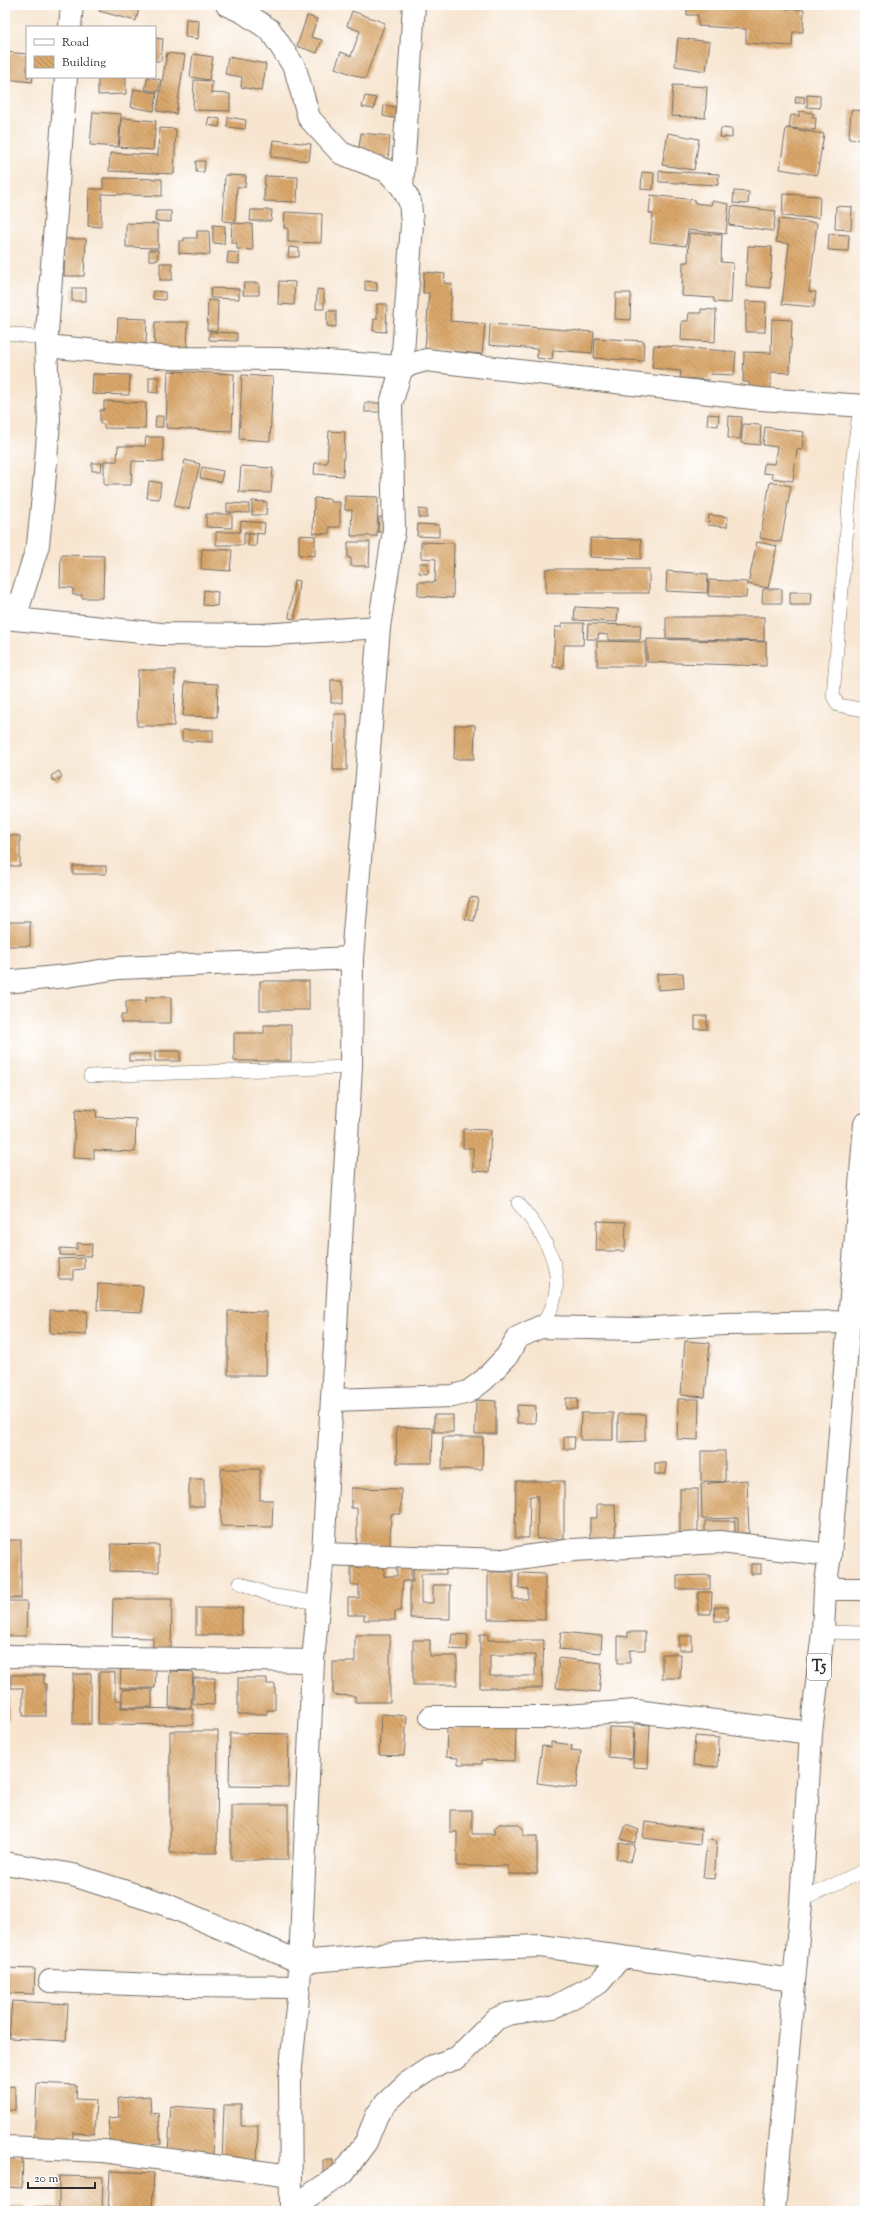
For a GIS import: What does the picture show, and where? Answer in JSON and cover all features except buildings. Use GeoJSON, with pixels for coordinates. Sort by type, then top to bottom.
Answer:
{"type":"FeatureCollection","features":[{"type":"Feature","properties":{"kind":"main road"},"geometry":{"type":"LineString","coordinates":[[70,26],[72,5]]}},
{"type":"Feature","properties":{"kind":"main road"},"geometry":{"type":"LineString","coordinates":[[227,5],[243,12],[270,30],[295,68],[309,118],[341,153],[387,171],[402,188],[410,202],[412,224],[402,367],[392,404],[394,530],[379,627],[352,958],[351,1067],[323,1554],[313,1661],[299,1987],[290,2077],[291,2209]]}},
{"type":"Feature","properties":{"kind":"main road"},"geometry":{"type":"LineString","coordinates":[[402,188],[414,5]]}},
{"type":"Feature","properties":{"kind":"main road"},"geometry":{"type":"LineString","coordinates":[[66,78],[46,342],[49,421],[38,545],[10,618],[161,634],[262,635],[379,627]]}},
{"type":"Feature","properties":{"kind":"main road"},"geometry":{"type":"LineString","coordinates":[[46,342],[171,358],[282,359],[402,367],[426,360],[761,399],[862,407]]}},
{"type":"Feature","properties":{"kind":"main road"},"geometry":{"type":"LineString","coordinates":[[5,982],[67,976],[120,968],[352,958]]}},
{"type":"Feature","properties":{"kind":"main road","name":"T5"},"geometry":{"type":"LineString","coordinates":[[774,2211],[801,1900],[811,1733],[823,1632],[825,1589],[830,1555],[865,1124]]}},
{"type":"Feature","properties":{"kind":"main road"},"geometry":{"type":"LineString","coordinates":[[332,1400],[453,1396],[468,1392],[489,1376],[507,1356],[517,1338],[540,1327],[637,1329],[725,1324],[849,1322]]}},
{"type":"Feature","properties":{"kind":"main road"},"geometry":{"type":"LineString","coordinates":[[323,1554],[504,1560],[573,1550],[720,1542],[830,1555]]}},
{"type":"Feature","properties":{"kind":"main road"},"geometry":{"type":"LineString","coordinates":[[825,1589],[865,1589]]}},
{"type":"Feature","properties":{"kind":"main road"},"geometry":{"type":"LineString","coordinates":[[5,1656],[313,1661]]}},
{"type":"Feature","properties":{"kind":"main road"},"geometry":{"type":"LineString","coordinates":[[431,1717],[554,1717],[636,1712],[811,1733]]}},
{"type":"Feature","properties":{"kind":"main road"},"geometry":{"type":"LineString","coordinates":[[5,1863],[73,1875],[167,1904],[300,1962],[440,1950],[540,1946],[794,1980]]}},
{"type":"Feature","properties":{"kind":"main road"},"geometry":{"type":"LineString","coordinates":[[291,2209],[343,2173],[366,2142],[378,2115],[385,2104],[406,2084],[433,2066],[457,2058],[496,2019],[508,2014],[554,2007],[599,1983],[621,1957]]}},
{"type":"Feature","properties":{"kind":"main road"},"geometry":{"type":"LineString","coordinates":[[50,1981],[185,1986],[299,1987]]}},
{"type":"Feature","properties":{"kind":"main road"},"geometry":{"type":"LineString","coordinates":[[5,2147],[102,2151],[291,2176]]}},
{"type":"Feature","properties":{"kind":"lane"},"geometry":{"type":"LineString","coordinates":[[5,333],[46,342]]}},
{"type":"Feature","properties":{"kind":"lane"},"geometry":{"type":"LineString","coordinates":[[862,407],[853,456],[833,696],[838,705],[865,710]]}},
{"type":"Feature","properties":{"kind":"lane"},"geometry":{"type":"LineString","coordinates":[[90,1076],[351,1067]]}},
{"type":"Feature","properties":{"kind":"lane"},"geometry":{"type":"LineString","coordinates":[[518,1203],[536,1224],[553,1256],[557,1280],[553,1305],[540,1327]]}},
{"type":"Feature","properties":{"kind":"lane"},"geometry":{"type":"LineString","coordinates":[[240,1583],[270,1595],[319,1603]]}},
{"type":"Feature","properties":{"kind":"lane"},"geometry":{"type":"LineString","coordinates":[[823,1632],[865,1633]]}},
{"type":"Feature","properties":{"kind":"lane"},"geometry":{"type":"LineString","coordinates":[[801,1900],[865,1870]]}}]}
